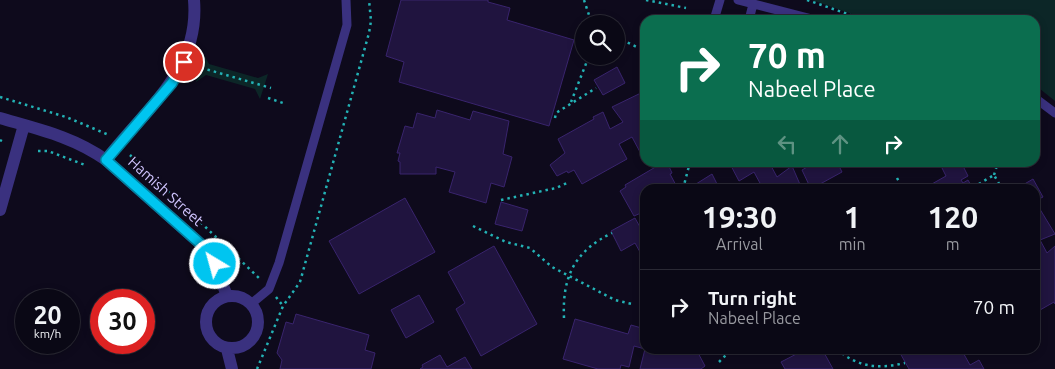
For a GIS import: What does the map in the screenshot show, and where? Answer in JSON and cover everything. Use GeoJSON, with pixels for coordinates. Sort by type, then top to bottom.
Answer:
{"type":"FeatureCollection","features":[{"type":"Feature","properties":{"kind":"street"},"geometry":{"type":"LineString","coordinates":[[106,160],[172,83],[184,62],[195,17],[194,0]]}},
{"type":"Feature","properties":{"kind":"street","name":"Hamish Street"},"geometry":{"type":"LineString","coordinates":[[0,118],[66,137],[90,148],[106,160],[204,247],[215,264],[227,296]]}},
{"type":"Feature","properties":{"kind":"street"},"geometry":{"type":"LineString","coordinates":[[0,210],[24,125]]}},
{"type":"Feature","properties":{"kind":"street"},"geometry":{"type":"LineString","coordinates":[[227,296],[244,299],[251,304],[258,319],[255,335],[244,346],[227,349],[213,341],[206,327],[206,318],[213,304],[227,296]]}},
{"type":"Feature","properties":{"kind":"street"},"geometry":{"type":"LineString","coordinates":[[227,349],[232,369]]}},
{"type":"Feature","properties":{"kind":"lane"},"geometry":{"type":"LineString","coordinates":[[251,304],[269,289],[277,269],[347,25],[346,0]]}},
{"type":"Feature","properties":{"kind":"lane"},"geometry":{"type":"LineString","coordinates":[[716,15],[720,0]]}},
{"type":"Feature","properties":{"kind":"lane"},"geometry":{"type":"LineString","coordinates":[[738,0],[796,15]]}},
{"type":"Feature","properties":{"kind":"lane"},"geometry":{"type":"LineString","coordinates":[[750,15],[753,4]]}},
{"type":"Feature","properties":{"kind":"lane"},"geometry":{"type":"LineString","coordinates":[[1040,102],[1055,113]]}},
{"type":"Feature","properties":{"kind":"path"},"geometry":{"type":"LineString","coordinates":[[257,369],[283,306],[300,282],[369,33],[371,21],[369,0]]}},
{"type":"Feature","properties":{"kind":"path"},"geometry":{"type":"LineString","coordinates":[[584,0],[589,15]]}},
{"type":"Feature","properties":{"kind":"path"},"geometry":{"type":"LineString","coordinates":[[646,0],[686,8]]}},
{"type":"Feature","properties":{"kind":"path"},"geometry":{"type":"LineString","coordinates":[[808,0],[851,15]]}},
{"type":"Feature","properties":{"kind":"path"},"geometry":{"type":"LineString","coordinates":[[625,41],[640,49]]}},
{"type":"Feature","properties":{"kind":"path"},"geometry":{"type":"LineString","coordinates":[[570,104],[585,65]]}},
{"type":"Feature","properties":{"kind":"path"},"geometry":{"type":"LineString","coordinates":[[197,66],[270,88]]}},
{"type":"Feature","properties":{"kind":"path"},"geometry":{"type":"LineString","coordinates":[[555,118],[556,113],[596,88]]}},
{"type":"Feature","properties":{"kind":"path"},"geometry":{"type":"LineString","coordinates":[[0,97],[66,116],[110,136]]}},
{"type":"Feature","properties":{"kind":"path"},"geometry":{"type":"LineString","coordinates":[[268,98],[283,103]]}},
{"type":"Feature","properties":{"kind":"path"},"geometry":{"type":"LineString","coordinates":[[130,154],[260,279]]}},
{"type":"Feature","properties":{"kind":"path"},"geometry":{"type":"LineString","coordinates":[[684,184],[689,167]]}},
{"type":"Feature","properties":{"kind":"path"},"geometry":{"type":"LineString","coordinates":[[979,184],[994,175],[996,167]]}},
{"type":"Feature","properties":{"kind":"path"},"geometry":{"type":"LineString","coordinates":[[994,175],[999,184]]}},
{"type":"Feature","properties":{"kind":"path"},"geometry":{"type":"LineString","coordinates":[[898,178],[901,184]]}},
{"type":"Feature","properties":{"kind":"path"},"geometry":{"type":"LineString","coordinates":[[501,200],[556,188],[569,182]]}},
{"type":"Feature","properties":{"kind":"path"},"geometry":{"type":"LineString","coordinates":[[473,226],[506,242],[530,248],[552,267],[615,300],[632,304]]}},
{"type":"Feature","properties":{"kind":"path"},"geometry":{"type":"LineString","coordinates":[[564,318],[570,275],[582,252],[612,233]]}},
{"type":"Feature","properties":{"kind":"path"},"geometry":{"type":"LineString","coordinates":[[276,298],[283,306]]}},
{"type":"Feature","properties":{"kind":"path"},"geometry":{"type":"LineString","coordinates":[[719,362],[727,354]]}},
{"type":"Feature","properties":{"kind":"path"},"geometry":{"type":"LineString","coordinates":[[844,354],[854,361],[870,367],[879,368],[905,363]]}},
{"type":"Feature","properties":{"kind":"green space"},"geometry":{"type":"Polygon","coordinates":[[[812,0],[1055,0],[1055,101],[1040,89],[1040,15],[855,15],[812,0]]]}},
{"type":"Feature","properties":{"kind":"green space"},"geometry":{"type":"Polygon","coordinates":[[[204,55],[209,64],[258,78],[268,74],[260,99],[255,89],[206,75],[196,82],[204,55]]]}},
{"type":"Feature","properties":{"kind":"building"},"geometry":{"type":"Polygon","coordinates":[[[401,0],[488,0],[488,2],[510,8],[507,20],[574,40],[549,126],[399,82],[404,62],[386,56],[401,0]]]}},
{"type":"Feature","properties":{"kind":"building"},"geometry":{"type":"Polygon","coordinates":[[[617,67],[625,83],[603,95],[594,80],[617,67]]]}},
{"type":"Feature","properties":{"kind":"building"},"geometry":{"type":"Polygon","coordinates":[[[640,93],[640,152],[632,137],[619,144],[627,159],[582,184],[574,170],[557,176],[550,165],[565,153],[558,139],[603,112],[610,129],[623,122],[612,107],[640,93]]]}},
{"type":"Feature","properties":{"kind":"building"},"geometry":{"type":"Polygon","coordinates":[[[437,110],[470,120],[473,111],[509,121],[503,154],[512,157],[504,187],[491,183],[486,203],[449,192],[455,172],[436,167],[436,174],[400,174],[400,162],[398,161],[400,153],[397,153],[405,126],[413,128],[417,113],[435,118],[437,110]]]}},
{"type":"Feature","properties":{"kind":"building"},"geometry":{"type":"Polygon","coordinates":[[[656,167],[669,167],[672,173],[670,174],[675,184],[640,184],[640,213],[634,216],[620,191],[626,187],[625,185],[656,167]]]}},
{"type":"Feature","properties":{"kind":"building"},"geometry":{"type":"Polygon","coordinates":[[[732,167],[772,167],[777,177],[792,167],[800,184],[760,184],[754,172],[739,181],[732,167]]]}},
{"type":"Feature","properties":{"kind":"building"},"geometry":{"type":"Polygon","coordinates":[[[807,167],[840,167],[842,172],[820,184],[809,184],[802,170],[807,167]]]}},
{"type":"Feature","properties":{"kind":"building"},"geometry":{"type":"Polygon","coordinates":[[[944,167],[964,167],[968,176],[961,180],[963,183],[968,180],[970,184],[932,184],[946,176],[942,168],[944,167]]]}},
{"type":"Feature","properties":{"kind":"building"},"geometry":{"type":"Polygon","coordinates":[[[712,174],[717,184],[696,184],[712,174]]]}},
{"type":"Feature","properties":{"kind":"building"},"geometry":{"type":"Polygon","coordinates":[[[1033,179],[1036,184],[1024,184],[1033,179]]]}},
{"type":"Feature","properties":{"kind":"building"},"geometry":{"type":"Polygon","coordinates":[[[405,198],[435,252],[359,294],[329,241],[405,198]]]}},
{"type":"Feature","properties":{"kind":"building"},"geometry":{"type":"Polygon","coordinates":[[[501,202],[528,210],[522,231],[495,224],[501,202]]]}},
{"type":"Feature","properties":{"kind":"building"},"geometry":{"type":"Polygon","coordinates":[[[1040,209],[1055,234],[1040,240],[1040,209]]]}},
{"type":"Feature","properties":{"kind":"building"},"geometry":{"type":"Polygon","coordinates":[[[635,218],[640,227],[640,252],[635,243],[621,251],[611,231],[635,218]]]}},
{"type":"Feature","properties":{"kind":"building"},"geometry":{"type":"Polygon","coordinates":[[[1040,240],[1047,253],[1055,246],[1055,304],[1054,302],[1040,310],[1040,240]]]}},
{"type":"Feature","properties":{"kind":"building"},"geometry":{"type":"Polygon","coordinates":[[[494,246],[537,324],[481,356],[456,309],[465,303],[448,272],[494,246]]]}},
{"type":"Feature","properties":{"kind":"building"},"geometry":{"type":"Polygon","coordinates":[[[419,295],[434,322],[406,338],[391,310],[419,295]]]}},
{"type":"Feature","properties":{"kind":"building"},"geometry":{"type":"Polygon","coordinates":[[[296,314],[369,335],[365,350],[375,353],[371,369],[280,369],[282,360],[277,353],[286,322],[293,324],[296,314]]]}},
{"type":"Feature","properties":{"kind":"building"},"geometry":{"type":"Polygon","coordinates":[[[575,319],[628,334],[631,325],[640,328],[640,348],[634,346],[629,367],[621,365],[620,369],[598,369],[563,359],[575,319]]]}},
{"type":"Feature","properties":{"kind":"building"},"geometry":{"type":"Polygon","coordinates":[[[644,354],[699,354],[705,366],[701,369],[640,369],[644,354]]]}},
{"type":"Feature","properties":{"kind":"building"},"geometry":{"type":"Polygon","coordinates":[[[796,354],[825,354],[833,369],[785,369],[781,362],[796,354]]]}},
{"type":"Feature","properties":{"kind":"building"},"geometry":{"type":"Polygon","coordinates":[[[901,354],[964,354],[970,365],[979,360],[984,369],[909,369],[901,354]]]}},
{"type":"Feature","properties":{"kind":"building"},"geometry":{"type":"Polygon","coordinates":[[[440,355],[447,367],[465,357],[472,369],[420,369],[423,367],[422,365],[440,355]]]}},
{"type":"Feature","properties":{"kind":"route"},"geometry":{"type":"LineString","coordinates":[[184,62],[172,83],[106,160],[204,247],[215,264]]}}]}
